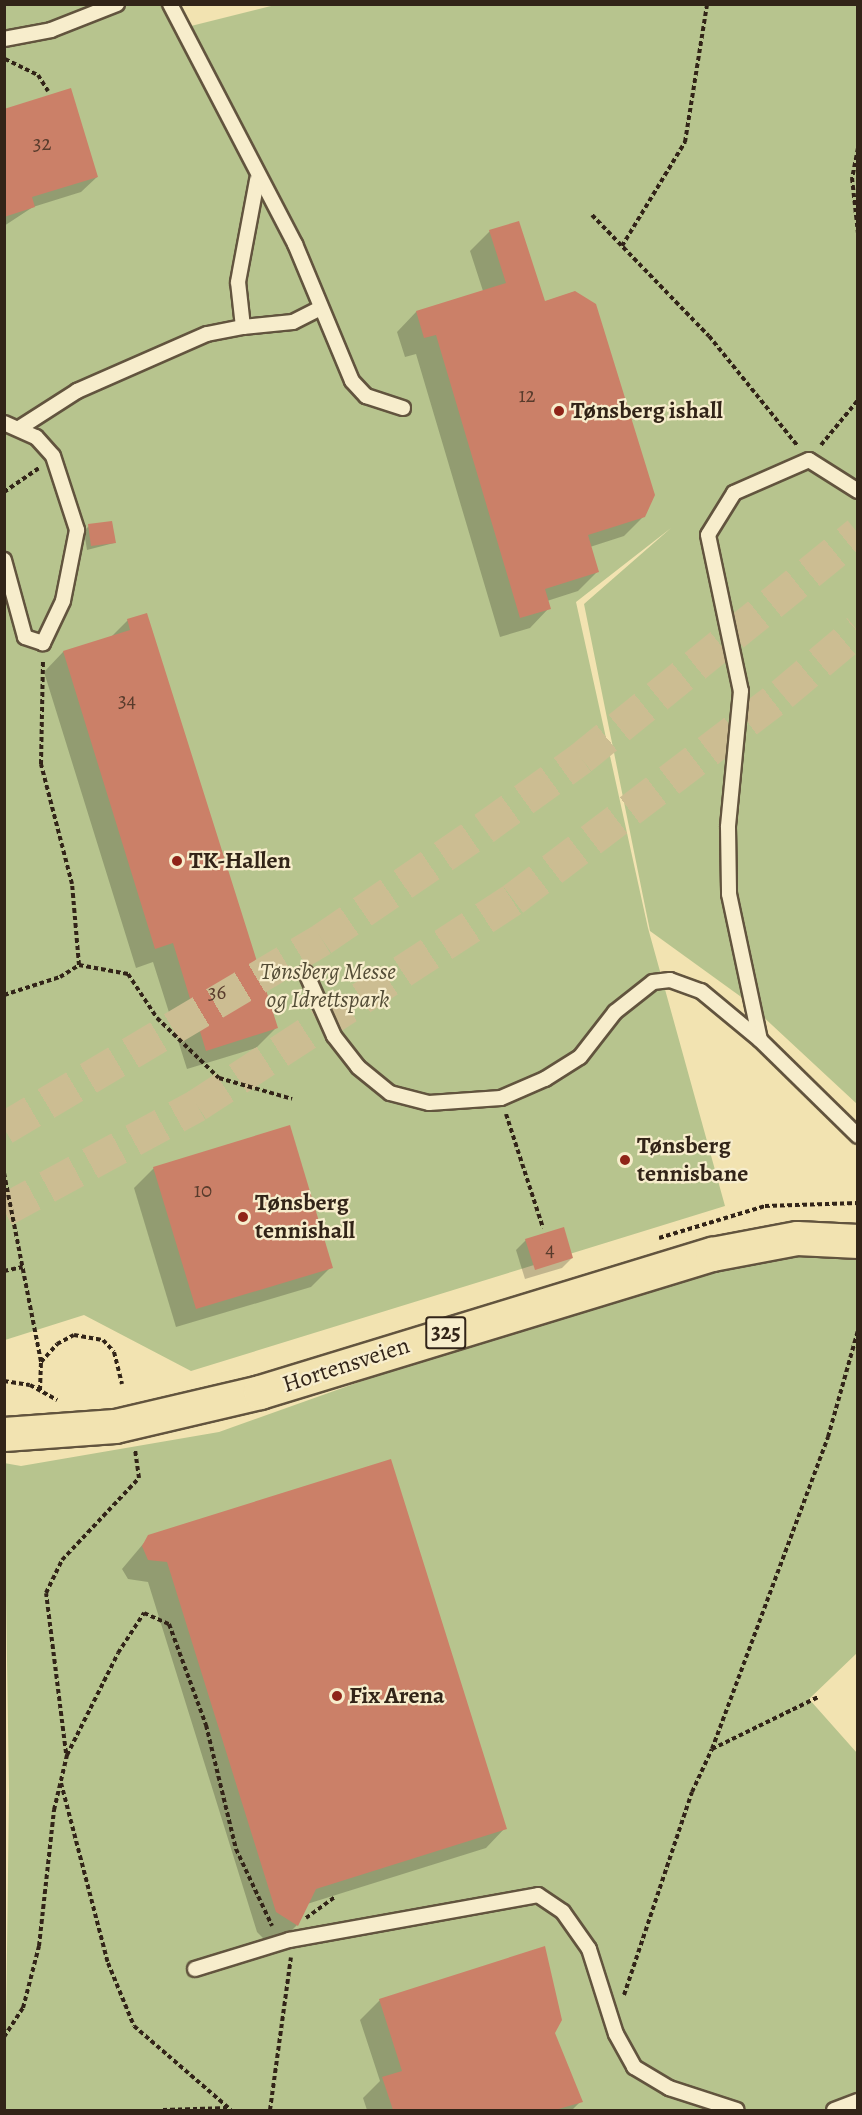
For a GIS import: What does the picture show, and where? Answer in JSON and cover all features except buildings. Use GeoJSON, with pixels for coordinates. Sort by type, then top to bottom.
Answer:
{"type":"FeatureCollection","features":[{"type":"Feature","properties":{"kind":"main road","name":"Hortensveien"},"geometry":{"type":"LineString","coordinates":[[4,1434],[115,1426],[251,1395],[712,1254],[797,1238],[858,1241]]}},
{"type":"Feature","properties":{"kind":"lane"},"geometry":{"type":"LineString","coordinates":[[4,39],[51,30],[117,4]]}},
{"type":"Feature","properties":{"kind":"lane"},"geometry":{"type":"LineString","coordinates":[[170,4],[257,180],[295,244],[352,381],[366,396],[403,408]]}},
{"type":"Feature","properties":{"kind":"lane"},"geometry":{"type":"LineString","coordinates":[[243,327],[238,282],[257,180]]}},
{"type":"Feature","properties":{"kind":"lane"},"geometry":{"type":"LineString","coordinates":[[21,427],[77,391],[207,334],[243,327],[293,322],[321,308]]}},
{"type":"Feature","properties":{"kind":"lane"},"geometry":{"type":"LineString","coordinates":[[4,423],[21,427],[53,456],[77,530],[63,601],[43,643],[26,637],[4,560]]}},
{"type":"Feature","properties":{"kind":"lane"},"geometry":{"type":"LineString","coordinates":[[760,1040],[729,894],[728,827],[741,691],[708,535],[734,493],[809,460],[858,491]]}},
{"type":"Feature","properties":{"kind":"lane"},"geometry":{"type":"LineString","coordinates":[[306,973],[334,1036],[358,1067],[390,1093],[429,1103],[501,1098],[580,1057],[630,996],[653,982],[670,980],[700,991],[760,1040],[858,1136]]}},
{"type":"Feature","properties":{"kind":"lane"},"geometry":{"type":"LineString","coordinates":[[195,1970],[290,1940],[538,1895],[563,1912],[589,1949],[616,2034],[642,2074],[737,2110]]}},
{"type":"Feature","properties":{"kind":"lane"},"geometry":{"type":"LineString","coordinates":[[834,2110],[858,2101]]}},
{"type":"Feature","properties":{"kind":"path"},"geometry":{"type":"LineString","coordinates":[[622,246],[685,142],[706,4]]}},
{"type":"Feature","properties":{"kind":"path"},"geometry":{"type":"LineString","coordinates":[[4,59],[38,75],[48,91]]}},
{"type":"Feature","properties":{"kind":"path"},"geometry":{"type":"LineString","coordinates":[[858,148],[852,178],[858,233]]}},
{"type":"Feature","properties":{"kind":"path"},"geometry":{"type":"LineString","coordinates":[[592,215],[709,336],[809,460],[858,400]]}},
{"type":"Feature","properties":{"kind":"path"},"geometry":{"type":"LineString","coordinates":[[4,492],[53,456]]}},
{"type":"Feature","properties":{"kind":"path"},"geometry":{"type":"LineString","coordinates":[[43,643],[41,764],[72,884],[79,965]]}},
{"type":"Feature","properties":{"kind":"path"},"geometry":{"type":"LineString","coordinates":[[4,995],[60,977],[79,965],[128,974],[157,1018],[219,1078],[292,1099]]}},
{"type":"Feature","properties":{"kind":"path"},"geometry":{"type":"LineString","coordinates":[[501,1098],[543,1228]]}},
{"type":"Feature","properties":{"kind":"path"},"geometry":{"type":"LineString","coordinates":[[4,1173],[41,1362],[40,1390],[4,1381]]}},
{"type":"Feature","properties":{"kind":"path"},"geometry":{"type":"LineString","coordinates":[[4,1271],[23,1267]]}},
{"type":"Feature","properties":{"kind":"path"},"geometry":{"type":"LineString","coordinates":[[616,2034],[692,1791],[712,1749],[828,1437],[858,1330]]}},
{"type":"Feature","properties":{"kind":"path"},"geometry":{"type":"LineString","coordinates":[[41,1362],[57,1344],[90,1335],[114,1352],[122,1384]]}},
{"type":"Feature","properties":{"kind":"path"},"geometry":{"type":"LineString","coordinates":[[67,1757],[46,1593],[62,1560],[139,1478],[135,1448]]}},
{"type":"Feature","properties":{"kind":"path"},"geometry":{"type":"LineString","coordinates":[[4,2037],[23,2008],[39,1946],[60,1780],[67,1757],[118,1653],[144,1613],[170,1624],[206,1725],[236,1849],[276,1933],[290,1940],[292,1970],[270,2110]]}},
{"type":"Feature","properties":{"kind":"path"},"geometry":{"type":"LineString","coordinates":[[712,1749],[818,1697]]}},
{"type":"Feature","properties":{"kind":"path"},"geometry":{"type":"LineString","coordinates":[[60,1780],[108,1963],[134,2026],[230,2109]]}},
{"type":"Feature","properties":{"kind":"path"},"geometry":{"type":"LineString","coordinates":[[163,2110],[230,2109]]}},
{"type":"Feature","properties":{"kind":"green space","name":"Tønsberg Messe og Idrettspark"},"geometry":{"type":"Polygon","coordinates":[[[279,4],[857,5],[857,1104],[744,999],[650,931],[584,604],[671,528],[576,602],[648,928],[725,1206],[191,1371],[84,1315],[5,1340],[5,5],[172,5],[187,27],[279,4]]]}},
{"type":"Feature","properties":{"kind":"green space"},"geometry":{"type":"Polygon","coordinates":[[[781,1245],[857,1255],[857,1653],[809,1699],[857,1753],[857,2110],[5,2110],[9,1791],[4,1463],[21,1466],[219,1432],[589,1300],[781,1245]]]}},
{"type":"Feature","properties":{"kind":"tunnel"},"geometry":{"type":"LineString","coordinates":[[4,1128],[322,939],[484,828],[581,758],[858,533]]}},
{"type":"Feature","properties":{"kind":"tunnel"},"geometry":{"type":"LineString","coordinates":[[4,1210],[197,1105],[513,899],[782,694],[858,630]]}},
{"type":"Feature","properties":{"kind":"place","name":"Tønsberg ishall"},"geometry":{"type":"Point","coordinates":[559,411]}},
{"type":"Feature","properties":{"kind":"place","name":"TK-Hallen"},"geometry":{"type":"Point","coordinates":[177,861]}},
{"type":"Feature","properties":{"kind":"place","name":"Tønsberg tennisbane"},"geometry":{"type":"Point","coordinates":[625,1160]}},
{"type":"Feature","properties":{"kind":"place","name":"Tønsberg tennishall"},"geometry":{"type":"Point","coordinates":[243,1217]}},
{"type":"Feature","properties":{"kind":"place","name":"Fix Arena"},"geometry":{"type":"Point","coordinates":[337,1696]}}]}
